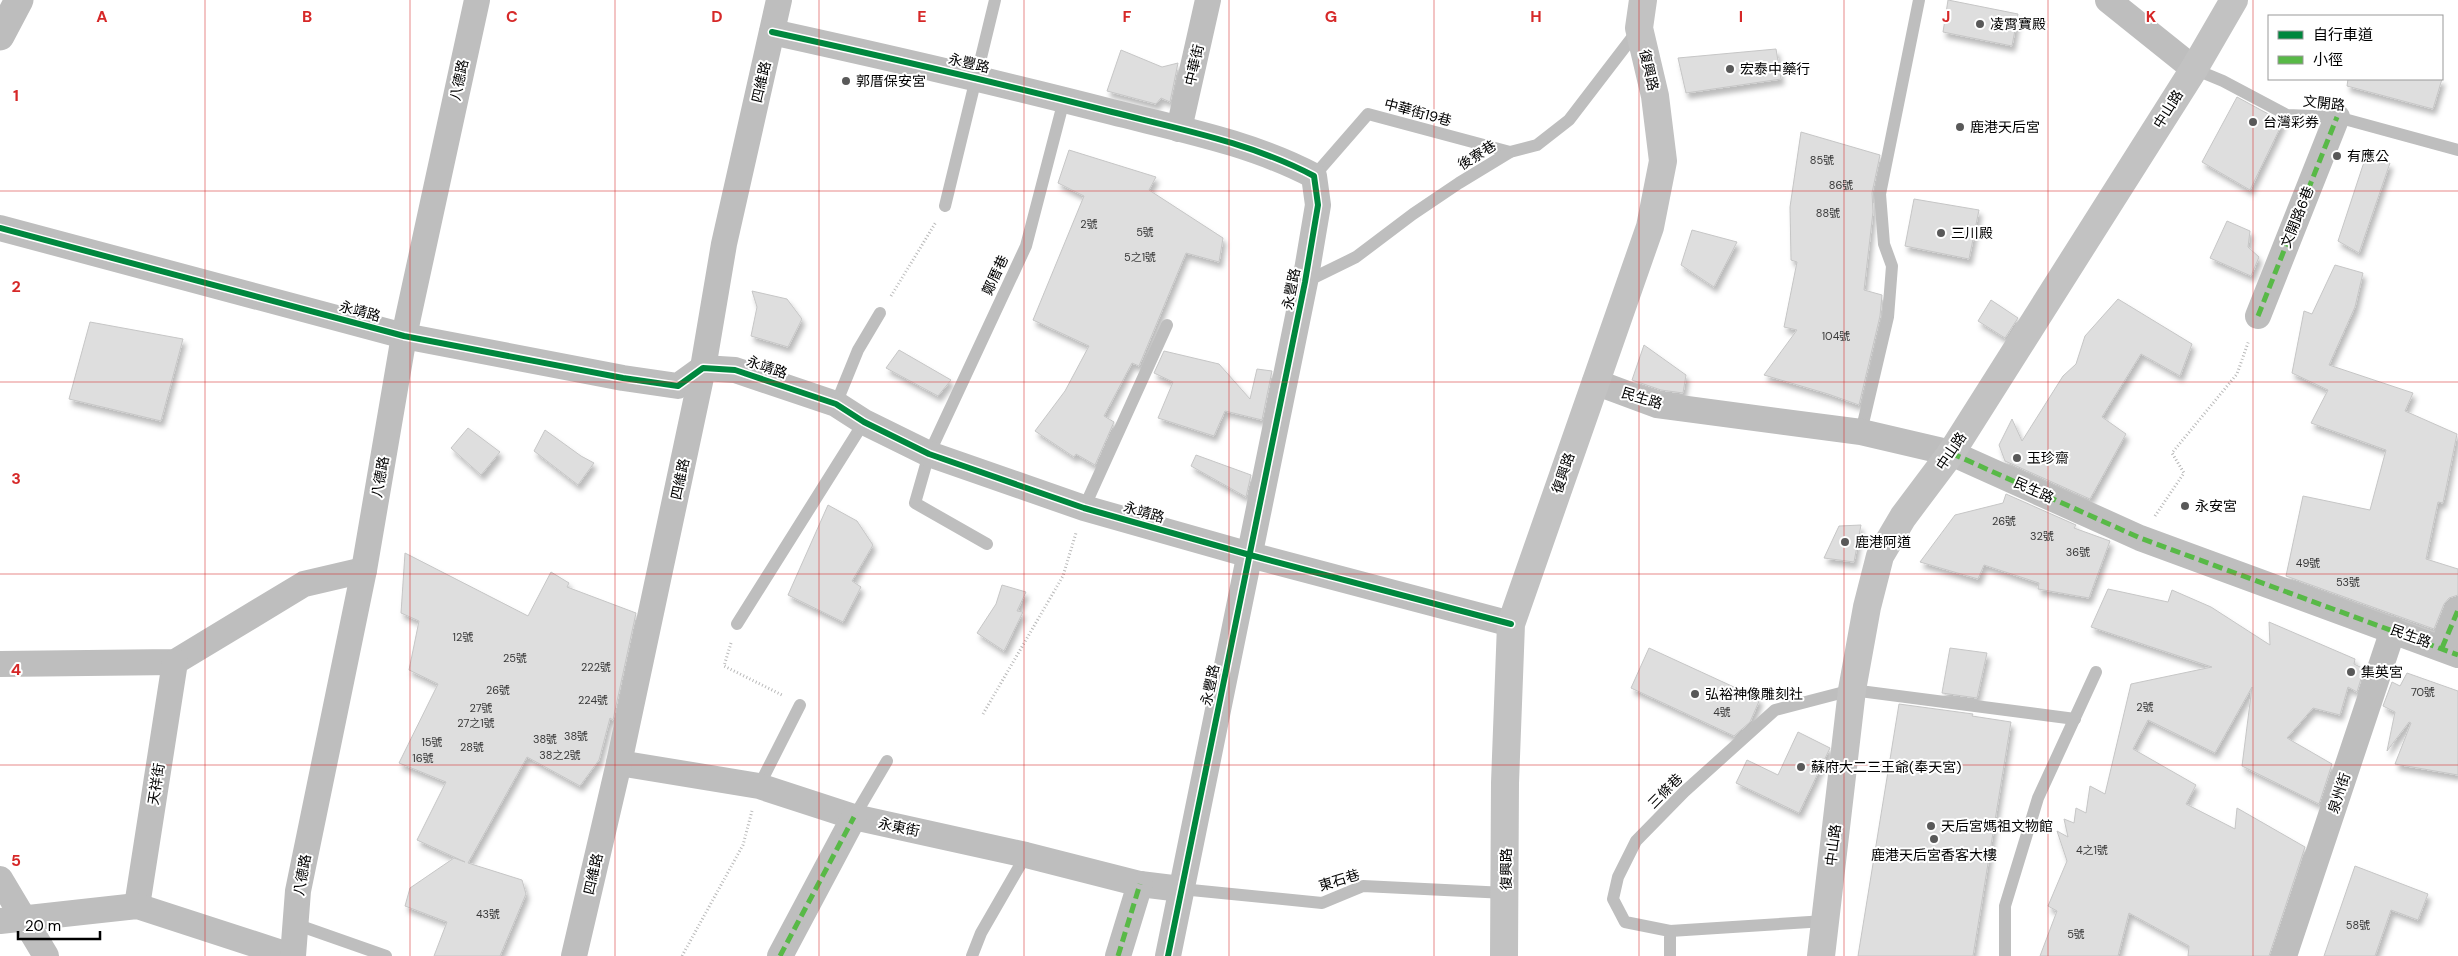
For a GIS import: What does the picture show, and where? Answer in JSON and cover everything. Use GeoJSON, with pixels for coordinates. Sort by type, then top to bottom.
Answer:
{"type":"FeatureCollection","features":[{"type":"Feature","properties":{"kind":"street","name":"八德路"},"geometry":{"type":"LineString","coordinates":[[292,956],[298,891],[364,570],[404,336],[477,0]]}},
{"type":"Feature","properties":{"kind":"street","name":"四維路"},"geometry":{"type":"LineString","coordinates":[[574,956],[619,762],[703,368],[724,244],[779,0]]}},
{"type":"Feature","properties":{"kind":"street","name":"中華街"},"geometry":{"type":"LineString","coordinates":[[1179,129],[1208,0]]}},
{"type":"Feature","properties":{"kind":"street","name":"復興路"},"geometry":{"type":"LineString","coordinates":[[1504,956],[1506,893],[1505,783],[1511,624],[1594,382],[1650,227],[1663,161],[1655,96],[1639,28],[1643,0]]}},
{"type":"Feature","properties":{"kind":"street"},"geometry":{"type":"LineString","coordinates":[[2108,0],[2194,69]]}},
{"type":"Feature","properties":{"kind":"street","name":"中山路"},"geometry":{"type":"LineString","coordinates":[[1821,956],[1852,690],[1866,606],[1880,556],[1903,517],[1951,453],[2194,69],[2234,0]]}},
{"type":"Feature","properties":{"kind":"street","name":"永豐路"},"geometry":{"type":"LineString","coordinates":[[772,32],[977,77],[1179,129],[1284,160],[1314,176],[1318,205],[1305,282],[1168,956]]}},
{"type":"Feature","properties":{"kind":"street","name":"文開路6巷"},"geometry":{"type":"LineString","coordinates":[[2258,316],[2337,117]]}},
{"type":"Feature","properties":{"kind":"street","name":"永靖路"},"geometry":{"type":"LineString","coordinates":[[0,228],[404,336],[623,378],[678,386],[703,368],[735,370],[836,404],[864,422],[929,454],[1084,508],[1250,555],[1511,624]]}},
{"type":"Feature","properties":{"kind":"street","name":"民生路"},"geometry":{"type":"LineString","coordinates":[[1594,382],[1657,405],[1861,432],[1951,453],[2140,538],[2450,651]]}},
{"type":"Feature","properties":{"kind":"street"},"geometry":{"type":"LineString","coordinates":[[0,664],[175,662],[304,584],[364,570]]}},
{"type":"Feature","properties":{"kind":"street"},"geometry":{"type":"LineString","coordinates":[[2450,651],[2458,610]]}},
{"type":"Feature","properties":{"kind":"street","name":"泉州街"},"geometry":{"type":"LineString","coordinates":[[2284,956],[2394,630]]}},
{"type":"Feature","properties":{"kind":"street","name":"天祥街"},"geometry":{"type":"LineString","coordinates":[[136,906],[175,662]]}},
{"type":"Feature","properties":{"kind":"street","name":"永東街"},"geometry":{"type":"LineString","coordinates":[[619,762],[759,786],[854,818],[1026,855],[1140,884],[1181,889]]}},
{"type":"Feature","properties":{"kind":"street"},"geometry":{"type":"LineString","coordinates":[[780,956],[854,818]]}},
{"type":"Feature","properties":{"kind":"street"},"geometry":{"type":"LineString","coordinates":[[0,880],[12,920],[46,956]]}},
{"type":"Feature","properties":{"kind":"street"},"geometry":{"type":"LineString","coordinates":[[1118,956],[1140,884]]}},
{"type":"Feature","properties":{"kind":"street"},"geometry":{"type":"LineString","coordinates":[[12,920],[136,906],[292,956]]}},
{"type":"Feature","properties":{"kind":"lane"},"geometry":{"type":"LineString","coordinates":[[945,206],[995,0]]}},
{"type":"Feature","properties":{"kind":"lane"},"geometry":{"type":"LineString","coordinates":[[1861,432],[1888,317],[1892,266],[1884,244],[1880,194],[1919,0]]}},
{"type":"Feature","properties":{"kind":"lane","name":"後寮巷"},"geometry":{"type":"LineString","coordinates":[[1305,282],[1356,257],[1413,214],[1510,152],[1537,145],[1570,120],[1639,28]]}},
{"type":"Feature","properties":{"kind":"lane","name":"文開路"},"geometry":{"type":"LineString","coordinates":[[2194,69],[2222,80],[2287,115],[2337,117],[2458,150]]}},
{"type":"Feature","properties":{"kind":"lane","name":"鄭厝巷"},"geometry":{"type":"LineString","coordinates":[[987,544],[915,503],[929,454],[1026,246],[1064,100]]}},
{"type":"Feature","properties":{"kind":"lane","name":"中華街19巷"},"geometry":{"type":"LineString","coordinates":[[1314,176],[1368,114],[1510,152]]}},
{"type":"Feature","properties":{"kind":"lane"},"geometry":{"type":"LineString","coordinates":[[836,404],[858,350],[880,313]]}},
{"type":"Feature","properties":{"kind":"lane"},"geometry":{"type":"LineString","coordinates":[[1084,508],[1167,325]]}},
{"type":"Feature","properties":{"kind":"lane"},"geometry":{"type":"LineString","coordinates":[[737,624],[864,422]]}},
{"type":"Feature","properties":{"kind":"lane"},"geometry":{"type":"LineString","coordinates":[[2005,956],[2005,906],[2038,798],[2096,672]]}},
{"type":"Feature","properties":{"kind":"lane"},"geometry":{"type":"LineString","coordinates":[[1852,690],[2075,719]]}},
{"type":"Feature","properties":{"kind":"lane","name":"三條巷"},"geometry":{"type":"LineString","coordinates":[[1670,931],[1625,922],[1613,899],[1618,877],[1636,841],[1684,792],[1775,710],[1852,690]]}},
{"type":"Feature","properties":{"kind":"lane"},"geometry":{"type":"LineString","coordinates":[[759,786],[800,705]]}},
{"type":"Feature","properties":{"kind":"lane"},"geometry":{"type":"LineString","coordinates":[[854,818],[887,761]]}},
{"type":"Feature","properties":{"kind":"lane"},"geometry":{"type":"LineString","coordinates":[[972,956],[982,933],[1026,855]]}},
{"type":"Feature","properties":{"kind":"lane","name":"東石巷"},"geometry":{"type":"LineString","coordinates":[[1181,889],[1322,903],[1363,886],[1506,893]]}},
{"type":"Feature","properties":{"kind":"lane"},"geometry":{"type":"LineString","coordinates":[[1670,956],[1670,931],[1825,920]]}},
{"type":"Feature","properties":{"kind":"lane"},"geometry":{"type":"LineString","coordinates":[[295,924],[386,956]]}},
{"type":"Feature","properties":{"kind":"path"},"geometry":{"type":"LineString","coordinates":[[880,313],[945,206]]}},
{"type":"Feature","properties":{"kind":"path"},"geometry":{"type":"LineString","coordinates":[[2140,538],[2184,473],[2172,453],[2237,374],[2258,316]]}},
{"type":"Feature","properties":{"kind":"path"},"geometry":{"type":"LineString","coordinates":[[983,714],[1062,576],[1084,508]]}},
{"type":"Feature","properties":{"kind":"path"},"geometry":{"type":"LineString","coordinates":[[737,624],[724,666],[800,705]]}},
{"type":"Feature","properties":{"kind":"path"},"geometry":{"type":"LineString","coordinates":[[682,956],[743,845],[759,786]]}},
{"type":"Feature","properties":{"kind":"building","name":"凌霄寶殿"},"geometry":{"type":"Polygon","coordinates":[[[1948,0],[2018,14],[2012,46],[1943,32],[1948,0]]]}},
{"type":"Feature","properties":{"kind":"building","name":"宏泰中藥行"},"geometry":{"type":"Polygon","coordinates":[[[1776,49],[1781,79],[1686,93],[1678,58],[1776,49]]]}},
{"type":"Feature","properties":{"kind":"building"},"geometry":{"type":"Polygon","coordinates":[[[1121,50],[1162,67],[1178,63],[1170,102],[1161,98],[1156,104],[1107,91],[1121,50]]]}},
{"type":"Feature","properties":{"kind":"building"},"geometry":{"type":"Polygon","coordinates":[[[2348,80],[2442,80],[2433,109],[2347,86],[2348,80]]]}},
{"type":"Feature","properties":{"kind":"building"},"geometry":{"type":"Polygon","coordinates":[[[2237,97],[2283,122],[2250,190],[2202,162],[2237,97]]]}},
{"type":"Feature","properties":{"kind":"building"},"geometry":{"type":"Polygon","coordinates":[[[1801,132],[1880,155],[1872,193],[1873,212],[1864,290],[1882,295],[1880,316],[1859,405],[1764,375],[1797,330],[1784,327],[1797,262],[1791,260],[1790,207],[1801,132]]]}},
{"type":"Feature","properties":{"kind":"building"},"geometry":{"type":"Polygon","coordinates":[[[1069,150],[1156,177],[1149,190],[1223,238],[1219,262],[1186,253],[1139,366],[1132,363],[1104,416],[1114,422],[1095,465],[1076,454],[1074,457],[1035,431],[1065,391],[1089,346],[1033,320],[1084,196],[1058,183],[1069,150]]]}},
{"type":"Feature","properties":{"kind":"building"},"geometry":{"type":"Polygon","coordinates":[[[2365,159],[2390,163],[2359,253],[2338,241],[2365,159]]]}},
{"type":"Feature","properties":{"kind":"building","name":"三川殿"},"geometry":{"type":"Polygon","coordinates":[[[1914,199],[1979,210],[1969,259],[1905,246],[1914,199]]]}},
{"type":"Feature","properties":{"kind":"building"},"geometry":{"type":"Polygon","coordinates":[[[2227,221],[2250,231],[2248,247],[2259,257],[2251,276],[2210,258],[2227,221]]]}},
{"type":"Feature","properties":{"kind":"building"},"geometry":{"type":"Polygon","coordinates":[[[1692,230],[1737,242],[1714,287],[1681,265],[1692,230]]]}},
{"type":"Feature","properties":{"kind":"building"},"geometry":{"type":"Polygon","coordinates":[[[2335,265],[2363,273],[2355,307],[2329,365],[2413,393],[2405,411],[2457,434],[2443,503],[2438,502],[2426,559],[2458,569],[2458,595],[2449,598],[2444,604],[2434,629],[2286,576],[2303,496],[2370,510],[2386,450],[2311,423],[2328,390],[2292,373],[2304,311],[2312,314],[2335,265]]]}},
{"type":"Feature","properties":{"kind":"building"},"geometry":{"type":"Polygon","coordinates":[[[752,291],[787,299],[802,319],[788,347],[751,336],[757,307],[752,291]]]}},
{"type":"Feature","properties":{"kind":"building"},"geometry":{"type":"Polygon","coordinates":[[[2118,299],[2192,344],[2180,376],[2141,354],[2102,417],[2126,434],[2090,499],[2005,461],[1999,445],[2012,419],[2022,441],[2063,376],[2076,364],[2085,336],[2118,299]]]}},
{"type":"Feature","properties":{"kind":"building"},"geometry":{"type":"Polygon","coordinates":[[[1991,300],[2018,318],[2005,338],[1978,321],[1991,300]]]}},
{"type":"Feature","properties":{"kind":"building"},"geometry":{"type":"Polygon","coordinates":[[[90,322],[183,339],[161,421],[69,399],[90,322]]]}},
{"type":"Feature","properties":{"kind":"building"},"geometry":{"type":"Polygon","coordinates":[[[1644,345],[1686,375],[1683,393],[1661,390],[1632,380],[1644,345]]]}},
{"type":"Feature","properties":{"kind":"building"},"geometry":{"type":"Polygon","coordinates":[[[899,350],[951,380],[938,396],[886,368],[899,350]]]}},
{"type":"Feature","properties":{"kind":"building"},"geometry":{"type":"Polygon","coordinates":[[[1164,351],[1219,364],[1250,399],[1257,369],[1272,371],[1262,420],[1225,411],[1214,436],[1158,418],[1173,382],[1154,373],[1164,351]]]}},
{"type":"Feature","properties":{"kind":"building"},"geometry":{"type":"Polygon","coordinates":[[[468,428],[500,452],[481,475],[451,448],[468,428]]]}},
{"type":"Feature","properties":{"kind":"building"},"geometry":{"type":"Polygon","coordinates":[[[545,430],[594,463],[578,485],[534,451],[545,430]]]}},
{"type":"Feature","properties":{"kind":"building"},"geometry":{"type":"Polygon","coordinates":[[[1196,455],[1251,475],[1246,497],[1191,466],[1196,455]]]}},
{"type":"Feature","properties":{"kind":"building"},"geometry":{"type":"Polygon","coordinates":[[[2006,494],[2076,525],[2074,528],[2110,541],[2089,598],[2038,589],[2039,583],[1984,565],[1978,579],[1920,562],[1955,515],[2003,503],[2006,494]]]}},
{"type":"Feature","properties":{"kind":"building"},"geometry":{"type":"Polygon","coordinates":[[[828,505],[857,521],[873,545],[852,581],[861,587],[843,622],[788,595],[828,505]]]}},
{"type":"Feature","properties":{"kind":"building","name":"鹿港阿道"},"geometry":{"type":"Polygon","coordinates":[[[1861,525],[1854,562],[1824,558],[1839,526],[1861,525]]]}},
{"type":"Feature","properties":{"kind":"building"},"geometry":{"type":"Polygon","coordinates":[[[405,553],[528,616],[551,572],[569,583],[567,587],[636,613],[613,720],[610,718],[599,760],[580,786],[527,757],[468,863],[522,880],[526,894],[500,956],[434,956],[447,922],[405,906],[410,888],[454,858],[465,862],[417,840],[446,782],[399,763],[438,684],[409,670],[419,621],[401,613],[405,553]]]}},
{"type":"Feature","properties":{"kind":"building"},"geometry":{"type":"Polygon","coordinates":[[[1002,585],[1026,592],[1017,611],[1023,612],[1004,651],[977,633],[996,604],[1002,585]]]}},
{"type":"Feature","properties":{"kind":"building"},"geometry":{"type":"Polygon","coordinates":[[[2108,589],[2168,602],[2172,590],[2211,607],[2270,645],[2269,622],[2355,659],[2354,664],[2364,669],[2357,692],[2348,687],[2340,715],[2313,708],[2287,738],[2332,764],[2319,804],[2242,766],[2252,687],[2215,753],[2148,720],[2133,749],[2196,785],[2186,804],[2235,829],[2237,808],[2305,847],[2269,956],[2188,956],[2189,946],[2129,913],[2118,956],[2040,956],[2057,911],[2048,906],[2067,861],[2057,831],[2068,837],[2064,819],[2074,823],[2076,808],[2086,813],[2090,786],[2105,794],[2131,684],[2212,667],[2091,627],[2108,589]]]}},
{"type":"Feature","properties":{"kind":"building","name":"弘裕神像雕刻社"},"geometry":{"type":"Polygon","coordinates":[[[1649,648],[1760,699],[1750,722],[1734,736],[1631,688],[1649,648]]]}},
{"type":"Feature","properties":{"kind":"building"},"geometry":{"type":"Polygon","coordinates":[[[1950,648],[1987,653],[1977,698],[1942,693],[1950,648]]]}},
{"type":"Feature","properties":{"kind":"building"},"geometry":{"type":"Polygon","coordinates":[[[2407,673],[2458,691],[2458,775],[2395,764],[2411,723],[2409,722],[2387,751],[2395,712],[2383,706],[2392,682],[2400,686],[2407,673]]]}},
{"type":"Feature","properties":{"kind":"building","name":"鹿港天后宮香客大樓"},"geometry":{"type":"Polygon","coordinates":[[[1899,704],[1973,714],[1972,716],[2011,722],[1973,956],[1858,956],[1899,704]]]}},
{"type":"Feature","properties":{"kind":"building","name":"蘇府大二三王爺(奉天宮)"},"geometry":{"type":"Polygon","coordinates":[[[1798,732],[1830,748],[1799,813],[1736,783],[1747,760],[1778,775],[1798,732]]]}},
{"type":"Feature","properties":{"kind":"building"},"geometry":{"type":"Polygon","coordinates":[[[2355,866],[2428,894],[2418,920],[2391,910],[2375,956],[2324,956],[2355,866]]]}},
{"type":"Feature","properties":{"kind":"waterway"},"geometry":{"type":"LineString","coordinates":[[0,36],[19,0]]}},
{"type":"Feature","properties":{"kind":"marked path"},"geometry":{"type":"LineString","coordinates":[[2258,316],[2337,117]]}},
{"type":"Feature","properties":{"kind":"marked path"},"geometry":{"type":"LineString","coordinates":[[1951,453],[2140,538],[2458,655]]}},
{"type":"Feature","properties":{"kind":"marked path"},"geometry":{"type":"LineString","coordinates":[[2442,648],[2458,610]]}},
{"type":"Feature","properties":{"kind":"marked path"},"geometry":{"type":"LineString","coordinates":[[780,956],[854,817]]}},
{"type":"Feature","properties":{"kind":"marked path"},"geometry":{"type":"LineString","coordinates":[[1118,956],[1140,884]]}},
{"type":"Feature","properties":{"kind":"cycle path"},"geometry":{"type":"LineString","coordinates":[[772,32],[985,81],[1189,131],[1266,154],[1314,176],[1318,205],[1305,282],[1168,956]]}},
{"type":"Feature","properties":{"kind":"cycle path"},"geometry":{"type":"LineString","coordinates":[[0,228],[404,336],[623,378],[678,386],[703,368],[735,370],[836,404],[864,422],[929,454],[1084,508],[1250,555],[1511,624]]}},
{"type":"Feature","properties":{"kind":"place","name":"凌霄寶殿"},"geometry":{"type":"Point","coordinates":[1980,24]}},
{"type":"Feature","properties":{"kind":"place","name":"宏泰中藥行"},"geometry":{"type":"Point","coordinates":[1730,69]}},
{"type":"Feature","properties":{"kind":"place","name":"郭厝保安宮"},"geometry":{"type":"Point","coordinates":[846,81]}},
{"type":"Feature","properties":{"kind":"place","name":"台灣彩券"},"geometry":{"type":"Point","coordinates":[2253,122]}},
{"type":"Feature","properties":{"kind":"place","name":"鹿港天后宮"},"geometry":{"type":"Point","coordinates":[1960,127]}},
{"type":"Feature","properties":{"kind":"place","name":"有應公"},"geometry":{"type":"Point","coordinates":[2337,156]}},
{"type":"Feature","properties":{"kind":"place","name":"三川殿"},"geometry":{"type":"Point","coordinates":[1941,233]}},
{"type":"Feature","properties":{"kind":"place","name":"玉珍齋"},"geometry":{"type":"Point","coordinates":[2017,458]}},
{"type":"Feature","properties":{"kind":"place","name":"永安宮"},"geometry":{"type":"Point","coordinates":[2185,506]}},
{"type":"Feature","properties":{"kind":"place","name":"鹿港阿道"},"geometry":{"type":"Point","coordinates":[1845,542]}},
{"type":"Feature","properties":{"kind":"place","name":"集英宮"},"geometry":{"type":"Point","coordinates":[2351,672]}},
{"type":"Feature","properties":{"kind":"place","name":"弘裕神像雕刻社"},"geometry":{"type":"Point","coordinates":[1695,694]}},
{"type":"Feature","properties":{"kind":"place","name":"蘇府大二三王爺(奉天宮)"},"geometry":{"type":"Point","coordinates":[1801,767]}},
{"type":"Feature","properties":{"kind":"place","name":"天后宮媽祖文物館"},"geometry":{"type":"Point","coordinates":[1931,826]}},
{"type":"Feature","properties":{"kind":"place","name":"鹿港天后宮香客大樓"},"geometry":{"type":"Point","coordinates":[1934,839]}}]}
